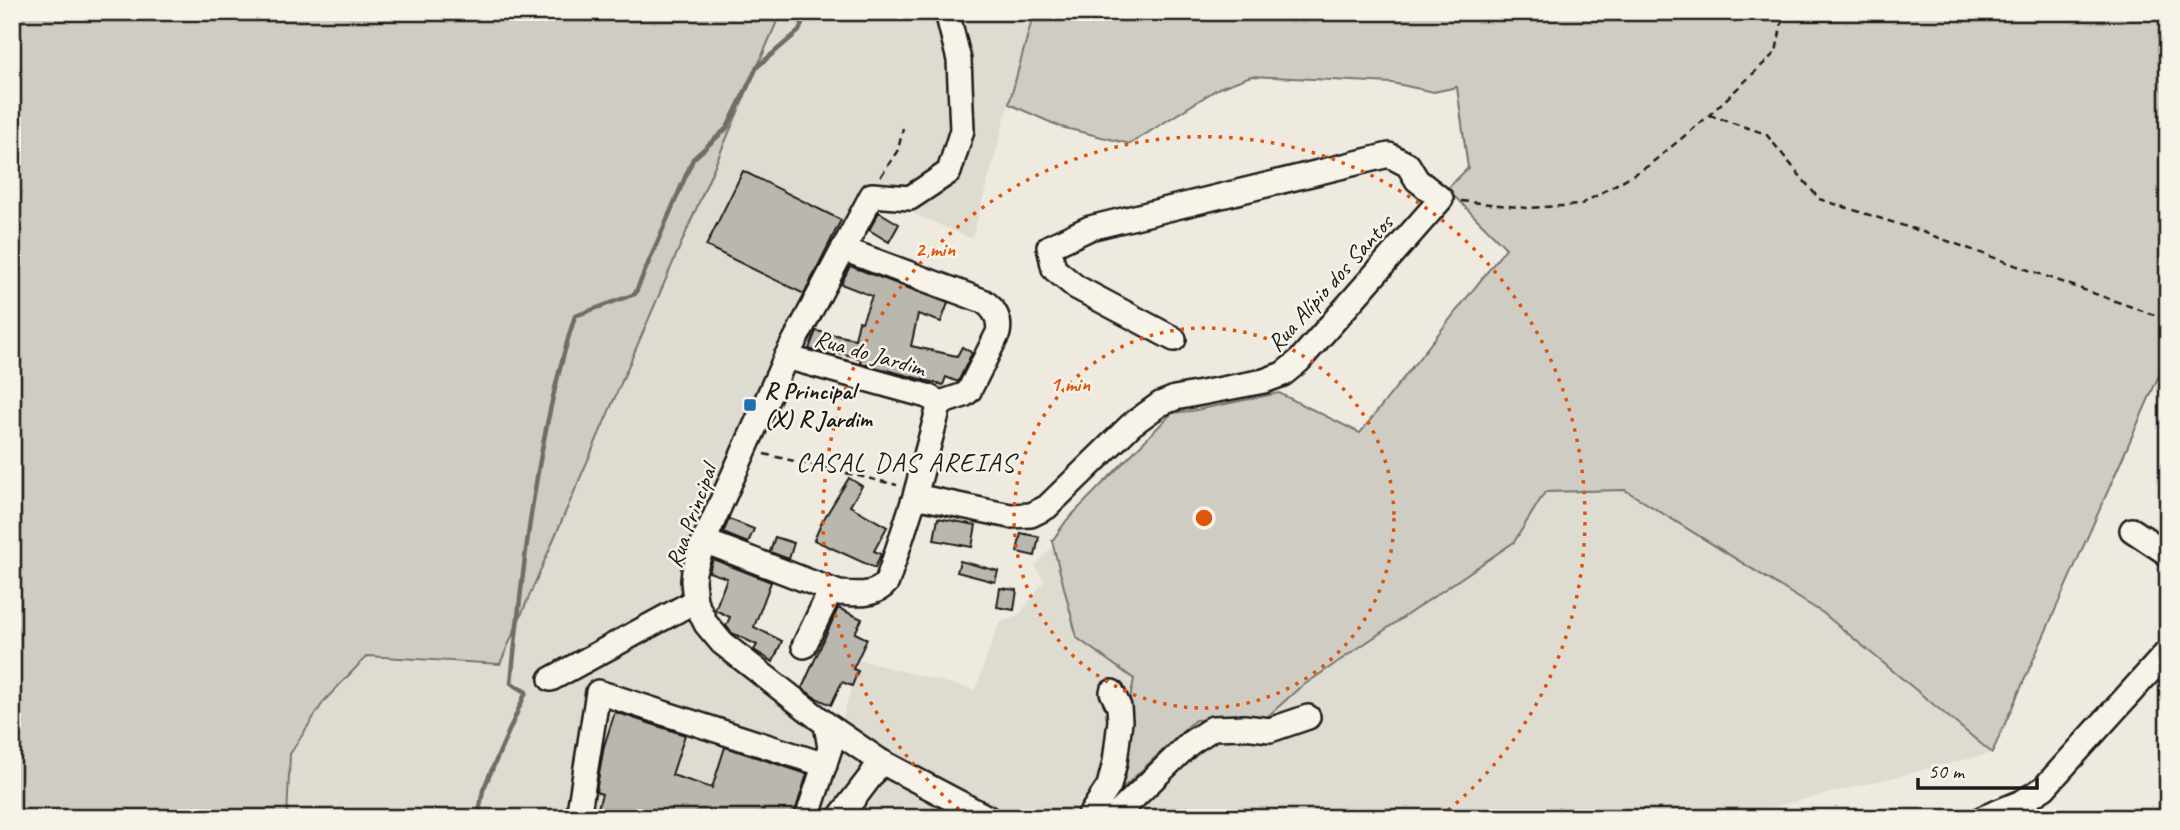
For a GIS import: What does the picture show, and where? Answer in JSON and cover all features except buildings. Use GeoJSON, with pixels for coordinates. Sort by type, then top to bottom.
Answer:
{"type":"FeatureCollection","features":[{"type":"Feature","properties":{"kind":"street"},"geometry":{"type":"LineString","coordinates":[[872,195],[910,198],[949,172],[962,130],[959,60],[947,12]]}},
{"type":"Feature","properties":{"kind":"street"},"geometry":{"type":"LineString","coordinates":[[1174,339],[1076,287],[1054,269],[1049,247],[1090,228],[1389,155],[1408,165],[1417,180],[1441,199]]}},
{"type":"Feature","properties":{"kind":"street","name":"Rua Principal"},"geometry":{"type":"LineString","coordinates":[[872,195],[786,357],[704,541],[694,571],[695,601],[706,624],[722,643],[826,724],[880,761],[988,818]]}},
{"type":"Feature","properties":{"kind":"street","name":"Rua Alípio dos Santos"},"geometry":{"type":"LineString","coordinates":[[915,496],[1010,516],[1039,512],[1130,425],[1160,404],[1175,398],[1264,381],[1290,369],[1441,199]]}},
{"type":"Feature","properties":{"kind":"street"},"geometry":{"type":"LineString","coordinates":[[704,541],[831,590],[859,594],[874,592],[887,582],[915,496],[940,403],[969,391],[1000,327],[996,315],[983,301],[843,249]]}},
{"type":"Feature","properties":{"kind":"street","name":"Rua do Jardim"},"geometry":{"type":"LineString","coordinates":[[786,357],[927,396],[940,403]]}},
{"type":"Feature","properties":{"kind":"street"},"geometry":{"type":"LineString","coordinates":[[2132,530],[2168,554]]}},
{"type":"Feature","properties":{"kind":"street"},"geometry":{"type":"LineString","coordinates":[[803,646],[831,590]]}},
{"type":"Feature","properties":{"kind":"street"},"geometry":{"type":"LineString","coordinates":[[551,679],[695,601]]}},
{"type":"Feature","properties":{"kind":"street"},"geometry":{"type":"LineString","coordinates":[[1983,818],[2022,802],[2043,788],[2168,651]]}},
{"type":"Feature","properties":{"kind":"street"},"geometry":{"type":"LineString","coordinates":[[578,818],[598,692],[825,765]]}},
{"type":"Feature","properties":{"kind":"street"},"geometry":{"type":"LineString","coordinates":[[1088,818],[1109,786],[1115,762],[1121,721],[1119,707],[1112,692]]}},
{"type":"Feature","properties":{"kind":"street"},"geometry":{"type":"LineString","coordinates":[[1112,818],[1190,743],[1213,728],[1270,730],[1308,717]]}},
{"type":"Feature","properties":{"kind":"street"},"geometry":{"type":"LineString","coordinates":[[807,818],[830,748],[826,724]]}},
{"type":"Feature","properties":{"kind":"street"},"geometry":{"type":"LineString","coordinates":[[839,818],[880,761]]}},
{"type":"Feature","properties":{"kind":"path"},"geometry":{"type":"LineString","coordinates":[[1441,199],[1527,208],[1580,205],[1648,166],[1709,115],[1776,52],[1784,12]]}},
{"type":"Feature","properties":{"kind":"path"},"geometry":{"type":"LineString","coordinates":[[1709,115],[1766,134],[1819,199],[1917,230],[2168,320]]}},
{"type":"Feature","properties":{"kind":"path"},"geometry":{"type":"LineString","coordinates":[[872,195],[898,150],[903,128]]}},
{"type":"Feature","properties":{"kind":"path"},"geometry":{"type":"LineString","coordinates":[[744,450],[901,486],[915,496]]}},
{"type":"Feature","properties":{"kind":"shaded area"},"geometry":{"type":"Polygon","coordinates":[[[12,12],[781,12],[500,664],[367,656],[324,701],[290,754],[287,818],[12,818],[12,12]]]}},
{"type":"Feature","properties":{"kind":"shaded area"},"geometry":{"type":"Polygon","coordinates":[[[781,12],[1034,12],[972,239],[906,210],[877,208],[802,338],[703,573],[705,599],[719,626],[841,724],[859,660],[975,690],[999,623],[1019,615],[1044,581],[1035,566],[1053,546],[1077,638],[1134,679],[1111,799],[1195,720],[1266,718],[1298,689],[1514,542],[1545,492],[1625,490],[1823,613],[1992,753],[1729,818],[1597,818],[1582,814],[1581,818],[287,818],[290,754],[324,701],[367,656],[500,664],[781,12]]]}},
{"type":"Feature","properties":{"kind":"shaded area"},"geometry":{"type":"Polygon","coordinates":[[[1034,12],[2168,12],[2168,355],[1992,753],[1823,613],[1625,490],[1545,492],[1514,542],[1298,689],[1266,718],[1195,720],[1110,800],[1134,679],[1077,638],[1052,541],[1067,520],[1172,413],[1279,393],[1360,433],[1506,248],[1447,189],[1468,168],[1457,87],[1434,92],[1392,83],[1251,76],[1219,88],[1130,144],[1061,127],[1009,104],[1034,12]]]}},
{"type":"Feature","properties":{"kind":"waterway"},"geometry":{"type":"LineString","coordinates":[[478,818],[483,790],[526,692],[511,683],[527,544],[551,405],[575,316],[635,294],[693,159],[727,128],[757,67],[799,31],[807,12]]}},
{"type":"Feature","properties":{"kind":"place","name":"R Principal (X) R Jardim"},"geometry":{"type":"Point","coordinates":[750,405]}},
{"type":"Feature","properties":{"kind":"district","name":"CASAL DAS AREIAS"},"geometry":{"type":"Point","coordinates":[906,462]}}]}
